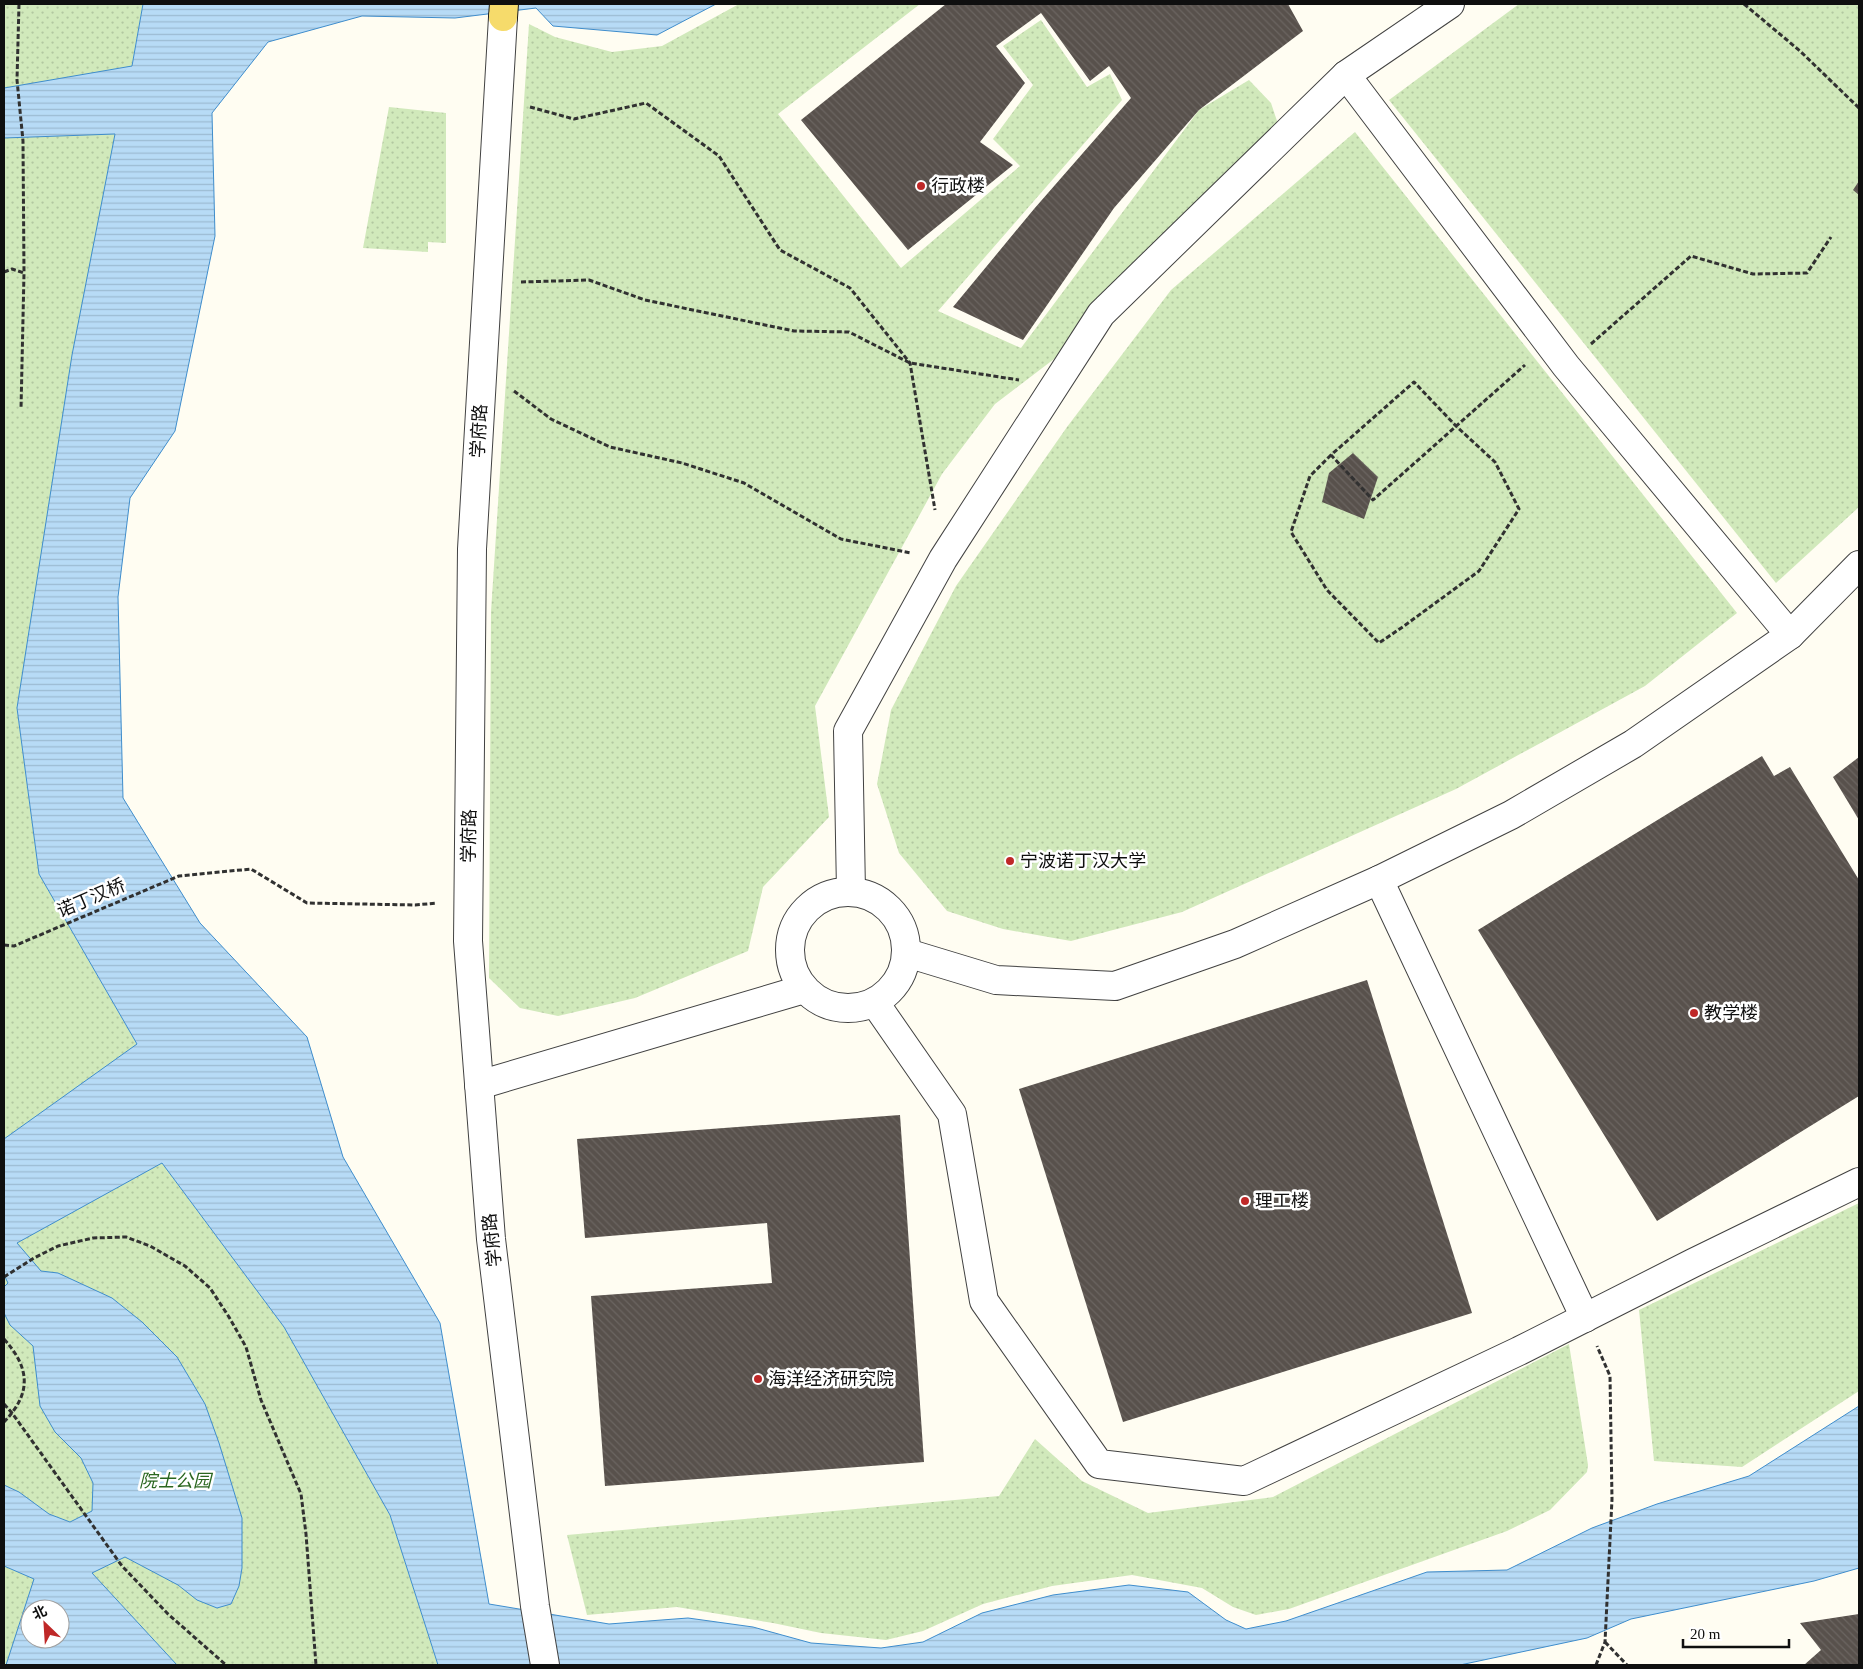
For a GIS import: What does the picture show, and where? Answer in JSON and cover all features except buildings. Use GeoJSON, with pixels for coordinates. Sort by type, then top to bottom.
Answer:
{"type":"FeatureCollection","features":[{"type":"Feature","properties":{"kind":"street"},"geometry":{"type":"LineString","coordinates":[[851,891],[848,731],[942,559],[1101,314],[1346,76],[1450,4]]}},
{"type":"Feature","properties":{"kind":"street","name":"学府路"},"geometry":{"type":"LineString","coordinates":[[503,11],[472,549],[468,941],[491,1239],[535,1606],[545,1665]]}},
{"type":"Feature","properties":{"kind":"street"},"geometry":{"type":"LineString","coordinates":[[1346,76],[1566,366],[1790,634]]}},
{"type":"Feature","properties":{"kind":"street"},"geometry":{"type":"LineString","coordinates":[[907,953],[996,980],[1115,986],[1235,944],[1379,880],[1511,815],[1633,744],[1790,634],[1859,564]]}},
{"type":"Feature","properties":{"kind":"street"},"geometry":{"type":"LineString","coordinates":[[1379,880],[1585,1318]]}},
{"type":"Feature","properties":{"kind":"street"},"geometry":{"type":"LineString","coordinates":[[851,891],[874,897],[892,910],[904,930],[907,953],[903,972],[892,990],[875,1002],[850,1009],[824,1004],[804,989],[791,965],[790,938],[802,912],[824,896],[851,891]]}},
{"type":"Feature","properties":{"kind":"street"},"geometry":{"type":"LineString","coordinates":[[479,1085],[804,989]]}},
{"type":"Feature","properties":{"kind":"street"},"geometry":{"type":"LineString","coordinates":[[875,1002],[952,1114],[984,1300],[1099,1464],[1244,1481],[1510,1356],[1859,1182]]}},
{"type":"Feature","properties":{"kind":"path"},"geometry":{"type":"LineString","coordinates":[[19,4],[17,80],[23,141],[24,273],[20,409]]}},
{"type":"Feature","properties":{"kind":"path"},"geometry":{"type":"LineString","coordinates":[[1744,4],[1800,51],[1859,108]]}},
{"type":"Feature","properties":{"kind":"path"},"geometry":{"type":"LineString","coordinates":[[483,368],[551,419],[610,447],[682,463],[744,484],[841,539],[942,559],[910,363],[850,288],[780,250],[719,156],[646,103],[574,119],[498,98]]}},
{"type":"Feature","properties":{"kind":"path"},"geometry":{"type":"LineString","coordinates":[[1566,366],[1691,256],[1753,274],[1807,273],[1831,236]]}},
{"type":"Feature","properties":{"kind":"path"},"geometry":{"type":"LineString","coordinates":[[4,272],[12,269],[24,273]]}},
{"type":"Feature","properties":{"kind":"path"},"geometry":{"type":"LineString","coordinates":[[488,283],[588,280],[644,300],[794,331],[850,332],[910,363],[1054,386]]}},
{"type":"Feature","properties":{"kind":"path"},"geometry":{"type":"LineString","coordinates":[[1331,455],[1373,500],[1549,344]]}},
{"type":"Feature","properties":{"kind":"path"},"geometry":{"type":"LineString","coordinates":[[1414,382],[1456,426],[1495,462],[1519,509],[1479,571],[1379,643],[1326,590],[1291,532],[1310,476],[1331,455],[1414,382]]}},
{"type":"Feature","properties":{"kind":"path","name":"诺丁汉桥"},"geometry":{"type":"LineString","coordinates":[[4,945],[14,946],[179,876],[251,869],[307,903],[415,905],[468,901]]}},
{"type":"Feature","properties":{"kind":"path"},"geometry":{"type":"LineString","coordinates":[[4,1278],[34,1258],[58,1246],[93,1238],[126,1237],[150,1246],[185,1266],[210,1288],[230,1317],[246,1347],[261,1400],[301,1494],[316,1665]]}},
{"type":"Feature","properties":{"kind":"path"},"geometry":{"type":"LineString","coordinates":[[1585,1318],[1610,1376],[1612,1499],[1606,1642],[1596,1665]]}},
{"type":"Feature","properties":{"kind":"path"},"geometry":{"type":"LineString","coordinates":[[4,1339],[15,1352],[25,1371],[23,1392],[12,1413],[4,1422]]}},
{"type":"Feature","properties":{"kind":"path"},"geometry":{"type":"LineString","coordinates":[[4,1404],[122,1566],[168,1614],[226,1665]]}},
{"type":"Feature","properties":{"kind":"path"},"geometry":{"type":"LineString","coordinates":[[1606,1642],[1626,1665]]}},
{"type":"Feature","properties":{"kind":"green space","name":"院士公园"},"geometry":{"type":"Polygon","coordinates":[[[4,4],[143,4],[17,708],[39,874],[137,1044],[162,1163],[284,1327],[390,1515],[438,1665],[4,1665],[4,4]]]}},
{"type":"Feature","properties":{"kind":"green space"},"geometry":{"type":"Polygon","coordinates":[[[739,4],[920,4],[778,114],[901,268],[1020,166],[993,139],[1033,85],[1003,46],[1041,20],[1087,87],[1110,74],[1122,100],[938,311],[1021,348],[1199,110],[1249,80],[1271,103],[1280,130],[1058,356],[995,404],[942,474],[815,706],[829,817],[763,887],[748,951],[635,998],[558,1016],[520,1008],[489,978],[491,612],[529,24],[555,37],[612,52],[662,46],[739,4]]]}},
{"type":"Feature","properties":{"kind":"green space"},"geometry":{"type":"Polygon","coordinates":[[[1519,4],[1859,4],[1859,507],[1776,583],[1389,100],[1519,4]]]}},
{"type":"Feature","properties":{"kind":"green space"},"geometry":{"type":"Polygon","coordinates":[[[389,107],[446,113],[446,243],[428,242],[428,252],[363,248],[389,107]]]}},
{"type":"Feature","properties":{"kind":"green space"},"geometry":{"type":"Polygon","coordinates":[[[1355,132],[1737,613],[1645,686],[1456,789],[1182,912],[1071,941],[1003,929],[947,911],[899,853],[877,784],[891,710],[956,586],[1067,427],[1171,290],[1355,132]]]}},
{"type":"Feature","properties":{"kind":"green space"},"geometry":{"type":"Polygon","coordinates":[[[1859,1203],[1859,1391],[1742,1467],[1654,1461],[1639,1310],[1859,1203]]]}},
{"type":"Feature","properties":{"kind":"green space"},"geometry":{"type":"Polygon","coordinates":[[[1569,1344],[1588,1465],[1587,1472],[1550,1510],[1507,1531],[1289,1609],[1256,1615],[1233,1607],[1202,1588],[1132,1575],[1052,1586],[983,1604],[923,1631],[886,1640],[821,1633],[677,1607],[587,1615],[567,1535],[999,1496],[1035,1439],[1082,1481],[1148,1513],[1273,1497],[1569,1344]]]}},
{"type":"Feature","properties":{"kind":"water"},"geometry":{"type":"Polygon","coordinates":[[[143,4],[716,4],[657,35],[553,26],[536,8],[455,18],[362,16],[268,42],[212,113],[215,236],[175,431],[130,498],[118,597],[123,798],[200,923],[307,1037],[343,1157],[440,1323],[489,1604],[609,1624],[688,1618],[753,1627],[811,1643],[881,1648],[923,1642],[982,1613],[1053,1595],[1129,1585],[1188,1592],[1226,1620],[1246,1629],[1286,1621],[1427,1572],[1507,1570],[1592,1528],[1657,1504],[1749,1476],[1859,1406],[1859,1568],[1814,1581],[1631,1619],[1587,1638],[1460,1665],[438,1665],[390,1515],[284,1327],[162,1163],[17,1243],[41,1271],[58,1273],[112,1298],[142,1322],[177,1357],[205,1404],[242,1518],[242,1568],[239,1586],[231,1604],[217,1608],[197,1600],[178,1585],[125,1557],[92,1573],[177,1665],[6,1665],[20,1622],[20,1649],[70,1649],[70,1599],[27,1599],[34,1579],[4,1566],[4,1485],[19,1492],[49,1514],[70,1522],[92,1511],[93,1483],[81,1458],[55,1432],[40,1406],[33,1346],[10,1325],[4,1313],[4,1287],[8,1283],[4,1275],[4,1139],[137,1044],[39,874],[17,708],[72,355],[115,134],[4,138],[4,88],[132,66],[143,4]]]}},
{"type":"Feature","properties":{"kind":"place","name":"行政楼"},"geometry":{"type":"Point","coordinates":[921,186]}},
{"type":"Feature","properties":{"kind":"place","name":"宁波诺丁汉大学"},"geometry":{"type":"Point","coordinates":[1010,861]}},
{"type":"Feature","properties":{"kind":"place","name":"教学楼"},"geometry":{"type":"Point","coordinates":[1694,1013]}},
{"type":"Feature","properties":{"kind":"place","name":"理工楼"},"geometry":{"type":"Point","coordinates":[1245,1201]}},
{"type":"Feature","properties":{"kind":"place","name":"海洋经济研究院"},"geometry":{"type":"Point","coordinates":[758,1379]}}]}
